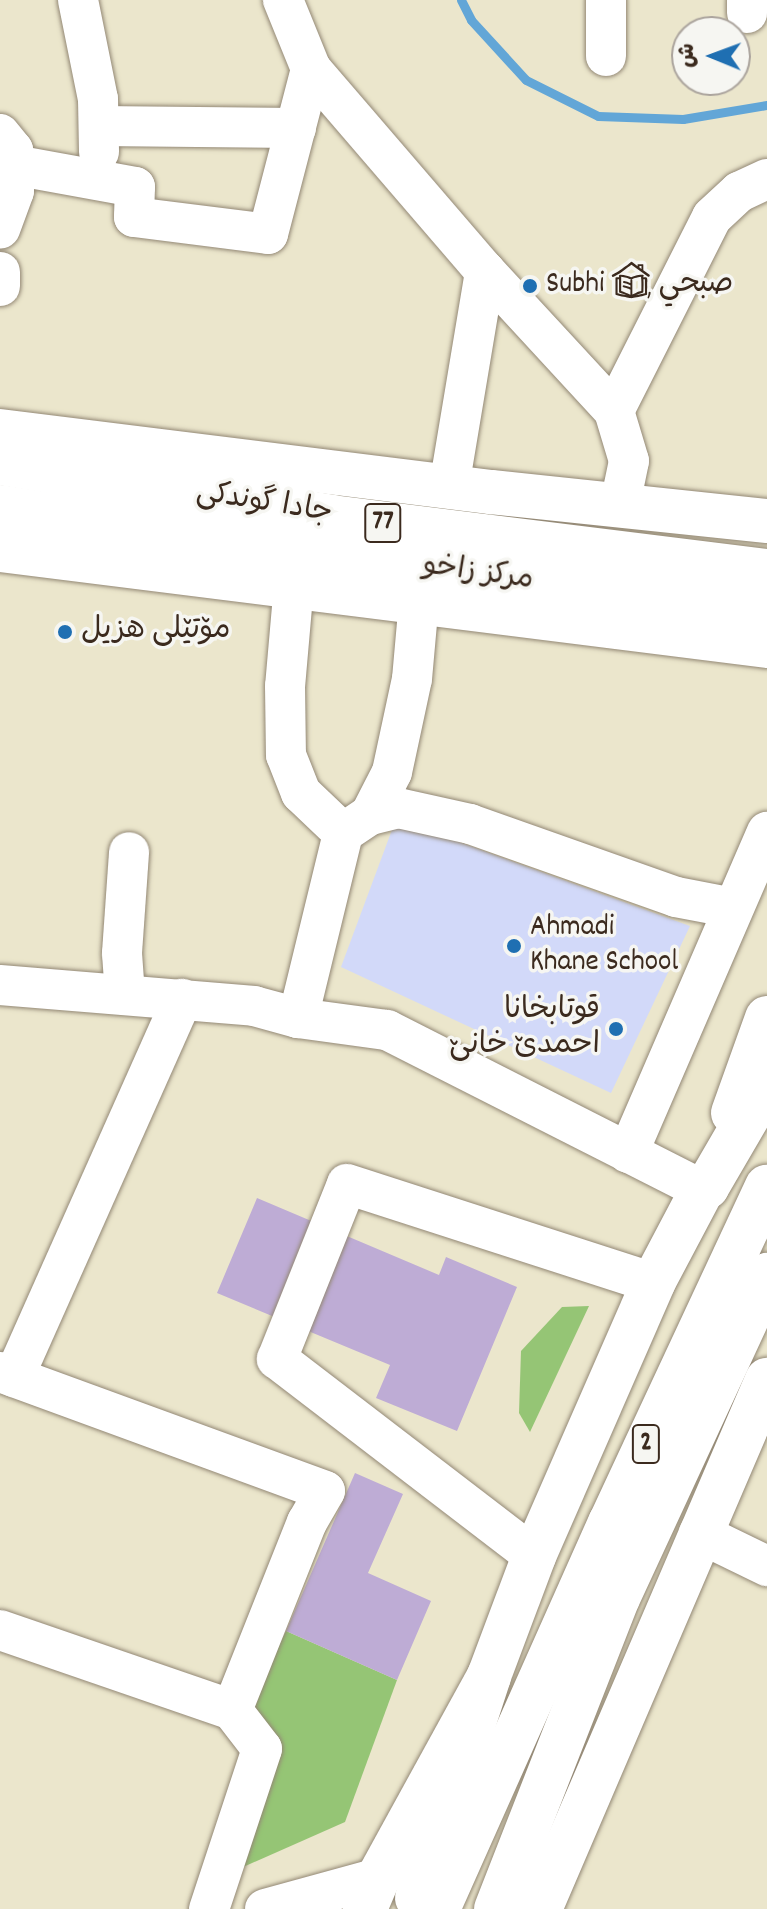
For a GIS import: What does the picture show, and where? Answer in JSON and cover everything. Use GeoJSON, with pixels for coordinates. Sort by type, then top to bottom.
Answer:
{"type":"FeatureCollection","features":[{"type":"Feature","properties":{"kind":"main road"},"geometry":{"type":"LineString","coordinates":[[0,431],[449,487],[767,521]]}},
{"type":"Feature","properties":{"kind":"main road","name":"جادا گوندکی"},"geometry":{"type":"LineString","coordinates":[[0,463],[332,517],[767,571]]}},
{"type":"Feature","properties":{"kind":"main road","name":"مركز زاخو"},"geometry":{"type":"LineString","coordinates":[[0,507],[218,541],[662,601],[765,643]]}},
{"type":"Feature","properties":{"kind":"main road"},"geometry":{"type":"LineString","coordinates":[[0,550],[765,643]]}},
{"type":"Feature","properties":{"kind":"main road"},"geometry":{"type":"LineString","coordinates":[[704,1188],[767,1018]]}},
{"type":"Feature","properties":{"kind":"main road","name":"2"},"geometry":{"type":"LineString","coordinates":[[413,1909],[489,1676],[534,1556],[653,1283],[704,1188],[767,1084]]}},
{"type":"Feature","properties":{"kind":"main road","name":"2"},"geometry":{"type":"LineString","coordinates":[[496,1909],[548,1716],[623,1496],[767,1187]]}},
{"type":"Feature","properties":{"kind":"main road","name":"2"},"geometry":{"type":"LineString","coordinates":[[438,1909],[618,1598],[767,1275]]}},
{"type":"Feature","properties":{"kind":"main road"},"geometry":{"type":"LineString","coordinates":[[540,1909],[767,1380]]}},
{"type":"Feature","properties":{"kind":"main road"},"geometry":{"type":"LineString","coordinates":[[371,1894],[489,1676]]}},
{"type":"Feature","properties":{"kind":"street"},"geometry":{"type":"LineString","coordinates":[[78,0],[98,99],[100,180]]}},
{"type":"Feature","properties":{"kind":"street"},"geometry":{"type":"LineString","coordinates":[[283,0],[311,69],[485,271],[614,411],[629,461],[620,504]]}},
{"type":"Feature","properties":{"kind":"street"},"geometry":{"type":"LineString","coordinates":[[606,0],[606,56]]}},
{"type":"Feature","properties":{"kind":"street"},"geometry":{"type":"LineString","coordinates":[[0,229],[14,191],[7,149],[100,180],[135,187],[134,217],[268,234],[311,69]]}},
{"type":"Feature","properties":{"kind":"street"},"geometry":{"type":"LineString","coordinates":[[99,126],[296,128]]}},
{"type":"Feature","properties":{"kind":"street"},"geometry":{"type":"LineString","coordinates":[[614,411],[712,217],[739,192],[767,179]]}},
{"type":"Feature","properties":{"kind":"street"},"geometry":{"type":"LineString","coordinates":[[449,487],[485,271]]}},
{"type":"Feature","properties":{"kind":"street"},"geometry":{"type":"LineString","coordinates":[[0,272],[0,286]]}},
{"type":"Feature","properties":{"kind":"street"},"geometry":{"type":"LineString","coordinates":[[294,584],[285,686],[286,755],[301,793],[356,824]]}},
{"type":"Feature","properties":{"kind":"street"},"geometry":{"type":"LineString","coordinates":[[298,1018],[356,824],[392,772],[412,679],[419,600]]}},
{"type":"Feature","properties":{"kind":"street"},"geometry":{"type":"LineString","coordinates":[[356,824],[398,808],[470,824],[676,897],[733,908]]}},
{"type":"Feature","properties":{"kind":"street"},"geometry":{"type":"LineString","coordinates":[[628,1153],[767,832]]}},
{"type":"Feature","properties":{"kind":"street"},"geometry":{"type":"LineString","coordinates":[[125,995],[122,953],[129,852]]}},
{"type":"Feature","properties":{"kind":"street"},"geometry":{"type":"LineString","coordinates":[[0,985],[254,1006],[298,1018],[387,1030],[628,1153],[704,1188]]}},
{"type":"Feature","properties":{"kind":"street"},"geometry":{"type":"LineString","coordinates":[[182,999],[7,1375],[325,1491],[307,1522],[232,1710]]}},
{"type":"Feature","properties":{"kind":"street"},"geometry":{"type":"LineString","coordinates":[[534,1556],[277,1359],[347,1184],[653,1283]]}},
{"type":"Feature","properties":{"kind":"street"},"geometry":{"type":"LineString","coordinates":[[699,1533],[767,1566]]}},
{"type":"Feature","properties":{"kind":"street"},"geometry":{"type":"LineString","coordinates":[[0,1630],[232,1710],[262,1749],[209,1909]]}},
{"type":"Feature","properties":{"kind":"street"},"geometry":{"type":"LineString","coordinates":[[265,1909],[371,1894]]}},
{"type":"Feature","properties":{"kind":"shaded area","name":"Ahmadi Khane School"},"geometry":{"type":"Polygon","coordinates":[[[396,819],[690,926],[611,1093],[341,967],[396,819]]]}},
{"type":"Feature","properties":{"kind":"green space"},"geometry":{"type":"Polygon","coordinates":[[[589,1306],[530,1432],[519,1413],[521,1351],[562,1307],[589,1306]]]}},
{"type":"Feature","properties":{"kind":"green space"},"geometry":{"type":"Polygon","coordinates":[[[286,1631],[397,1680],[345,1822],[234,1871],[247,1710],[286,1631]]]}},
{"type":"Feature","properties":{"kind":"building"},"geometry":{"type":"Polygon","coordinates":[[[257,1198],[439,1275],[446,1257],[517,1287],[457,1431],[376,1398],[390,1365],[217,1293],[257,1198]]]}},
{"type":"Feature","properties":{"kind":"building"},"geometry":{"type":"Polygon","coordinates":[[[355,1473],[403,1494],[368,1573],[431,1601],[397,1680],[286,1631],[355,1473]]]}},
{"type":"Feature","properties":{"kind":"waterway"},"geometry":{"type":"LineString","coordinates":[[461,0],[471,20],[526,80],[598,116],[683,119],[767,105]]}},
{"type":"Feature","properties":{"kind":"place","name":"Subhi 🏠 صبحي"},"geometry":{"type":"Point","coordinates":[530,286]}},
{"type":"Feature","properties":{"kind":"place","name":"مۆتێلی هزیل"},"geometry":{"type":"Point","coordinates":[65,632]}},
{"type":"Feature","properties":{"kind":"place","name":"Ahmadi Khane School"},"geometry":{"type":"Point","coordinates":[514,946]}},
{"type":"Feature","properties":{"kind":"place","name":"قوتابخانا احمدێ خانێ"},"geometry":{"type":"Point","coordinates":[616,1029]}}]}
